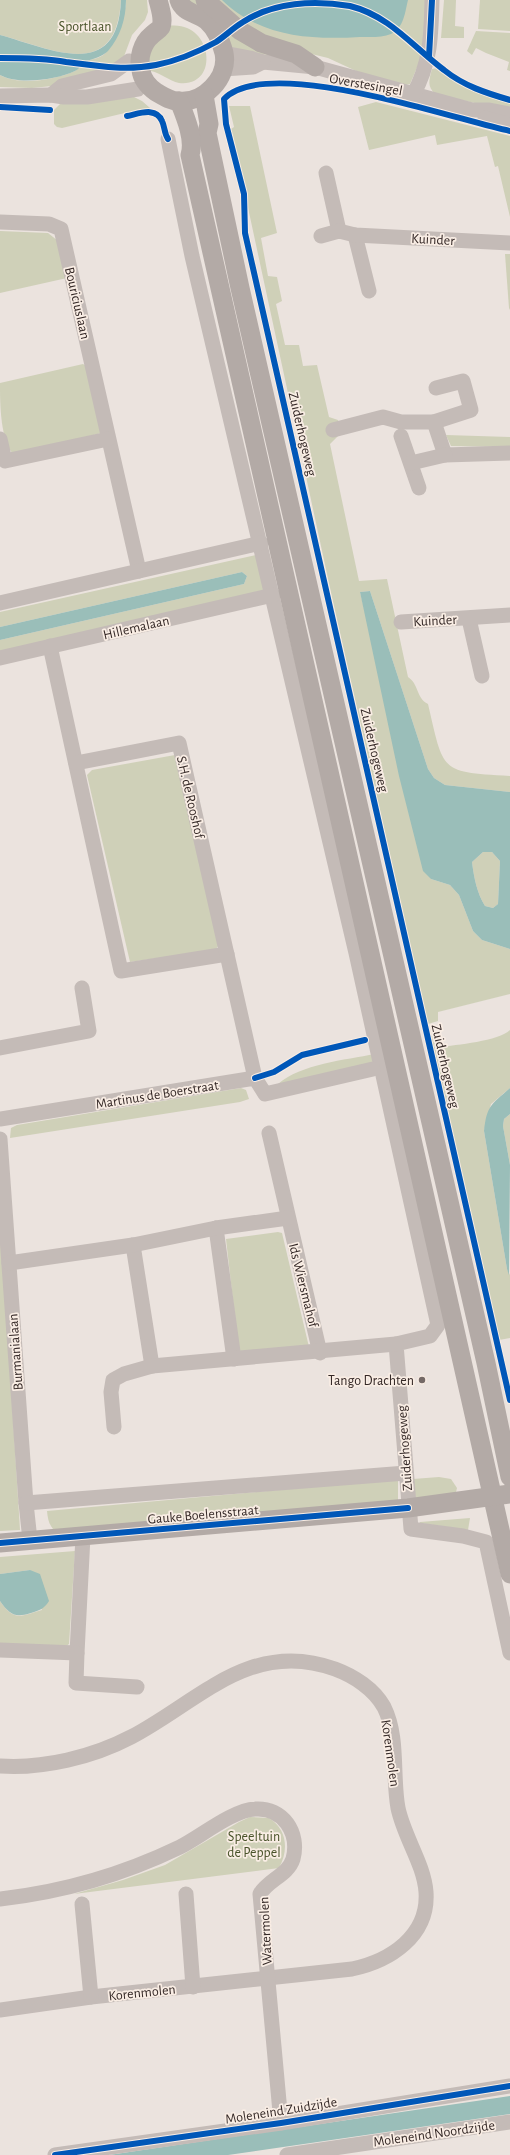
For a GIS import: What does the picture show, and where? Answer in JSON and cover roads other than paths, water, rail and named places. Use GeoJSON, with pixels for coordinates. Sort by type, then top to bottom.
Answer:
{"type":"FeatureCollection","features":[{"type":"Feature","properties":{"kind":"main road"},"geometry":{"type":"LineString","coordinates":[[150,0],[207,21],[219,37],[220,58],[207,77],[188,99],[185,114],[192,148],[190,155],[502,1495],[510,1574]]}},
{"type":"Feature","properties":{"kind":"main road"},"geometry":{"type":"LineString","coordinates":[[158,0],[177,10],[239,30],[262,43],[296,54],[315,67]]}},
{"type":"Feature","properties":{"kind":"main road"},"geometry":{"type":"LineString","coordinates":[[177,10],[144,28],[135,39],[129,61],[142,84],[169,99],[188,99]]}},
{"type":"Feature","properties":{"kind":"main road"},"geometry":{"type":"LineString","coordinates":[[142,84],[140,66],[141,50],[151,35],[177,10]]}},
{"type":"Feature","properties":{"kind":"main road","name":"Zuiderhogeweg"},"geometry":{"type":"LineString","coordinates":[[188,99],[201,127],[207,133],[240,288],[480,1339],[510,1477]]}},
{"type":"Feature","properties":{"kind":"main road","name":"Gauke Boelensstraat"},"geometry":{"type":"LineString","coordinates":[[0,1543],[408,1508],[502,1495]]}},
{"type":"Feature","properties":{"kind":"street"},"geometry":{"type":"LineString","coordinates":[[413,95],[423,77],[429,58],[432,0]]}},
{"type":"Feature","properties":{"kind":"street","name":"Overstesingel"},"geometry":{"type":"LineString","coordinates":[[220,58],[250,58],[263,62],[315,67],[472,110],[488,110],[510,114]]}},
{"type":"Feature","properties":{"kind":"street"},"geometry":{"type":"LineString","coordinates":[[50,95],[62,86],[111,74],[129,61]]}},
{"type":"Feature","properties":{"kind":"street"},"geometry":{"type":"LineString","coordinates":[[0,96],[50,95],[88,97],[142,84]]}},
{"type":"Feature","properties":{"kind":"street","name":"Overstesingel"},"geometry":{"type":"LineString","coordinates":[[472,110],[483,117],[510,125]]}},
{"type":"Feature","properties":{"kind":"street"},"geometry":{"type":"LineString","coordinates":[[114,1427],[111,1392],[113,1380],[124,1374],[152,1366],[320,1353],[396,1344],[430,1336],[438,1325],[408,1194],[371,1016],[261,543],[192,256],[168,139]]}},
{"type":"Feature","properties":{"kind":"street"},"geometry":{"type":"LineString","coordinates":[[326,173],[339,231]]}},
{"type":"Feature","properties":{"kind":"street","name":"Bouriciuslaan"},"geometry":{"type":"LineString","coordinates":[[0,222],[49,224],[61,229],[139,571]]}},
{"type":"Feature","properties":{"kind":"street","name":"Kuinder"},"geometry":{"type":"LineString","coordinates":[[320,236],[339,231],[355,235],[510,243]]}},
{"type":"Feature","properties":{"kind":"street"},"geometry":{"type":"LineString","coordinates":[[355,235],[369,291]]}},
{"type":"Feature","properties":{"kind":"street"},"geometry":{"type":"LineString","coordinates":[[333,430],[383,417],[401,422],[434,422],[472,410],[463,381],[436,388]]}},
{"type":"Feature","properties":{"kind":"street"},"geometry":{"type":"LineString","coordinates":[[434,422],[445,454]]}},
{"type":"Feature","properties":{"kind":"street"},"geometry":{"type":"LineString","coordinates":[[401,436],[419,488]]}},
{"type":"Feature","properties":{"kind":"street"},"geometry":{"type":"LineString","coordinates":[[0,439],[5,461],[108,439]]}},
{"type":"Feature","properties":{"kind":"street"},"geometry":{"type":"LineString","coordinates":[[411,463],[445,454],[510,453]]}},
{"type":"Feature","properties":{"kind":"street"},"geometry":{"type":"LineString","coordinates":[[0,603],[261,543]]}},
{"type":"Feature","properties":{"kind":"street","name":"Hillemalaan"},"geometry":{"type":"LineString","coordinates":[[0,658],[273,595]]}},
{"type":"Feature","properties":{"kind":"street","name":"Kuinder"},"geometry":{"type":"LineString","coordinates":[[401,622],[468,619],[510,615]]}},
{"type":"Feature","properties":{"kind":"street","name":"Kuinder"},"geometry":{"type":"LineString","coordinates":[[468,619],[482,676]]}},
{"type":"Feature","properties":{"kind":"street"},"geometry":{"type":"LineString","coordinates":[[50,646],[121,971],[227,954]]}},
{"type":"Feature","properties":{"kind":"street","name":"S.H. de Rooshof"},"geometry":{"type":"LineString","coordinates":[[76,763],[179,743],[255,1078]]}},
{"type":"Feature","properties":{"kind":"street"},"geometry":{"type":"LineString","coordinates":[[0,1048],[89,1031],[82,988]]}},
{"type":"Feature","properties":{"kind":"street"},"geometry":{"type":"LineString","coordinates":[[255,1078],[265,1094],[373,1069]]}},
{"type":"Feature","properties":{"kind":"street","name":"Martinus de Boerstraat"},"geometry":{"type":"LineString","coordinates":[[0,1119],[255,1078]]}},
{"type":"Feature","properties":{"kind":"street","name":"Ids Wiersmahof"},"geometry":{"type":"LineString","coordinates":[[269,1133],[320,1353]]}},
{"type":"Feature","properties":{"kind":"street","name":"Burmanialaan"},"geometry":{"type":"LineString","coordinates":[[0,1139],[1,1195],[9,1262],[26,1503],[30,1540]]}},
{"type":"Feature","properties":{"kind":"street"},"geometry":{"type":"LineString","coordinates":[[9,1262],[133,1245],[216,1228],[288,1218]]}},
{"type":"Feature","properties":{"kind":"street"},"geometry":{"type":"LineString","coordinates":[[216,1228],[234,1359]]}},
{"type":"Feature","properties":{"kind":"street"},"geometry":{"type":"LineString","coordinates":[[133,1245],[152,1366]]}},
{"type":"Feature","properties":{"kind":"street","name":"Zuiderhogeweg"},"geometry":{"type":"LineString","coordinates":[[396,1344],[408,1508],[411,1529],[463,1536],[486,1542],[510,1653]]}},
{"type":"Feature","properties":{"kind":"street","name":"Gauke Boelensstraat"},"geometry":{"type":"LineString","coordinates":[[26,1503],[406,1472]]}},
{"type":"Feature","properties":{"kind":"street"},"geometry":{"type":"LineString","coordinates":[[84,1536],[76,1683],[137,1687]]}},
{"type":"Feature","properties":{"kind":"street"},"geometry":{"type":"LineString","coordinates":[[0,1650],[77,1653]]}},
{"type":"Feature","properties":{"kind":"street","name":"Korenmolen"},"geometry":{"type":"LineString","coordinates":[[0,1766],[13,1767],[54,1763],[108,1747],[131,1737],[222,1680],[248,1669],[275,1662],[303,1662],[325,1666],[354,1678],[375,1696],[383,1706],[388,1718],[398,1808],[409,1845],[425,1882],[426,1897],[422,1918],[409,1941],[383,1960],[369,1966],[193,1987],[91,1997],[0,2010]]}},
{"type":"Feature","properties":{"kind":"street","name":"Watermolen"},"geometry":{"type":"LineString","coordinates":[[0,1899],[80,1885],[128,1870],[181,1846],[244,1811],[266,1809],[286,1820],[294,1837],[295,1849],[292,1861],[288,1869],[264,1888],[260,1894],[281,2123]]}},
{"type":"Feature","properties":{"kind":"street","name":"Korenmolen"},"geometry":{"type":"LineString","coordinates":[[186,1894],[193,1987]]}},
{"type":"Feature","properties":{"kind":"street","name":"Korenmolen"},"geometry":{"type":"LineString","coordinates":[[82,1904],[91,1997]]}},
{"type":"Feature","properties":{"kind":"street","name":"Moleneind Zuidzijde"},"geometry":{"type":"LineString","coordinates":[[55,2155],[281,2123],[510,2086]]}},
{"type":"Feature","properties":{"kind":"street","name":"Moleneind Noordzijde"},"geometry":{"type":"LineString","coordinates":[[287,2155],[510,2122]]}},
{"type":"Feature","properties":{"kind":"water"},"geometry":{"type":"Polygon","coordinates":[[[121,0],[126,0],[122,27],[112,46],[103,55],[84,62],[75,71],[48,79],[27,81],[0,75],[0,35],[60,52],[78,54],[95,51],[108,42],[117,26],[121,0]]]}},
{"type":"Feature","properties":{"kind":"water"},"geometry":{"type":"Polygon","coordinates":[[[222,0],[408,0],[405,14],[399,28],[391,34],[380,37],[323,38],[286,34],[269,29],[253,22],[222,0]]]}},
{"type":"Feature","properties":{"kind":"water"},"geometry":{"type":"Polygon","coordinates":[[[242,572],[247,576],[244,584],[0,640],[0,627],[242,572]]]}},
{"type":"Feature","properties":{"kind":"water"},"geometry":{"type":"Polygon","coordinates":[[[370,591],[428,769],[434,778],[445,785],[510,792],[510,949],[482,940],[473,931],[459,895],[450,885],[431,879],[423,871],[399,776],[360,592],[370,591]],[[483,852],[472,862],[475,880],[480,896],[485,906],[493,908],[498,904],[500,861],[492,852],[483,852]]]}},
{"type":"Feature","properties":{"kind":"water"},"geometry":{"type":"Polygon","coordinates":[[[510,1088],[510,1114],[504,1119],[503,1126],[510,1165],[509,1275],[484,1131],[491,1106],[510,1088]]]}},
{"type":"Feature","properties":{"kind":"water"},"geometry":{"type":"Polygon","coordinates":[[[30,1570],[40,1574],[49,1601],[43,1608],[37,1611],[21,1615],[13,1614],[0,1601],[0,1574],[30,1570]]]}},
{"type":"Feature","properties":{"kind":"water"},"geometry":{"type":"Polygon","coordinates":[[[510,2096],[510,2114],[228,2155],[109,2155],[510,2096]]]}},
{"type":"Feature","properties":{"kind":"place","name":"Tango Drachten"},"geometry":{"type":"Point","coordinates":[422,1380]}},
{"type":"Feature","properties":{"kind":"park label","name":"Sportlaan"},"geometry":{"type":"Point","coordinates":[85,26]}},
{"type":"Feature","properties":{"kind":"park label","name":"Speeltuin de Peppel"},"geometry":{"type":"Point","coordinates":[254,1844]}}]}
